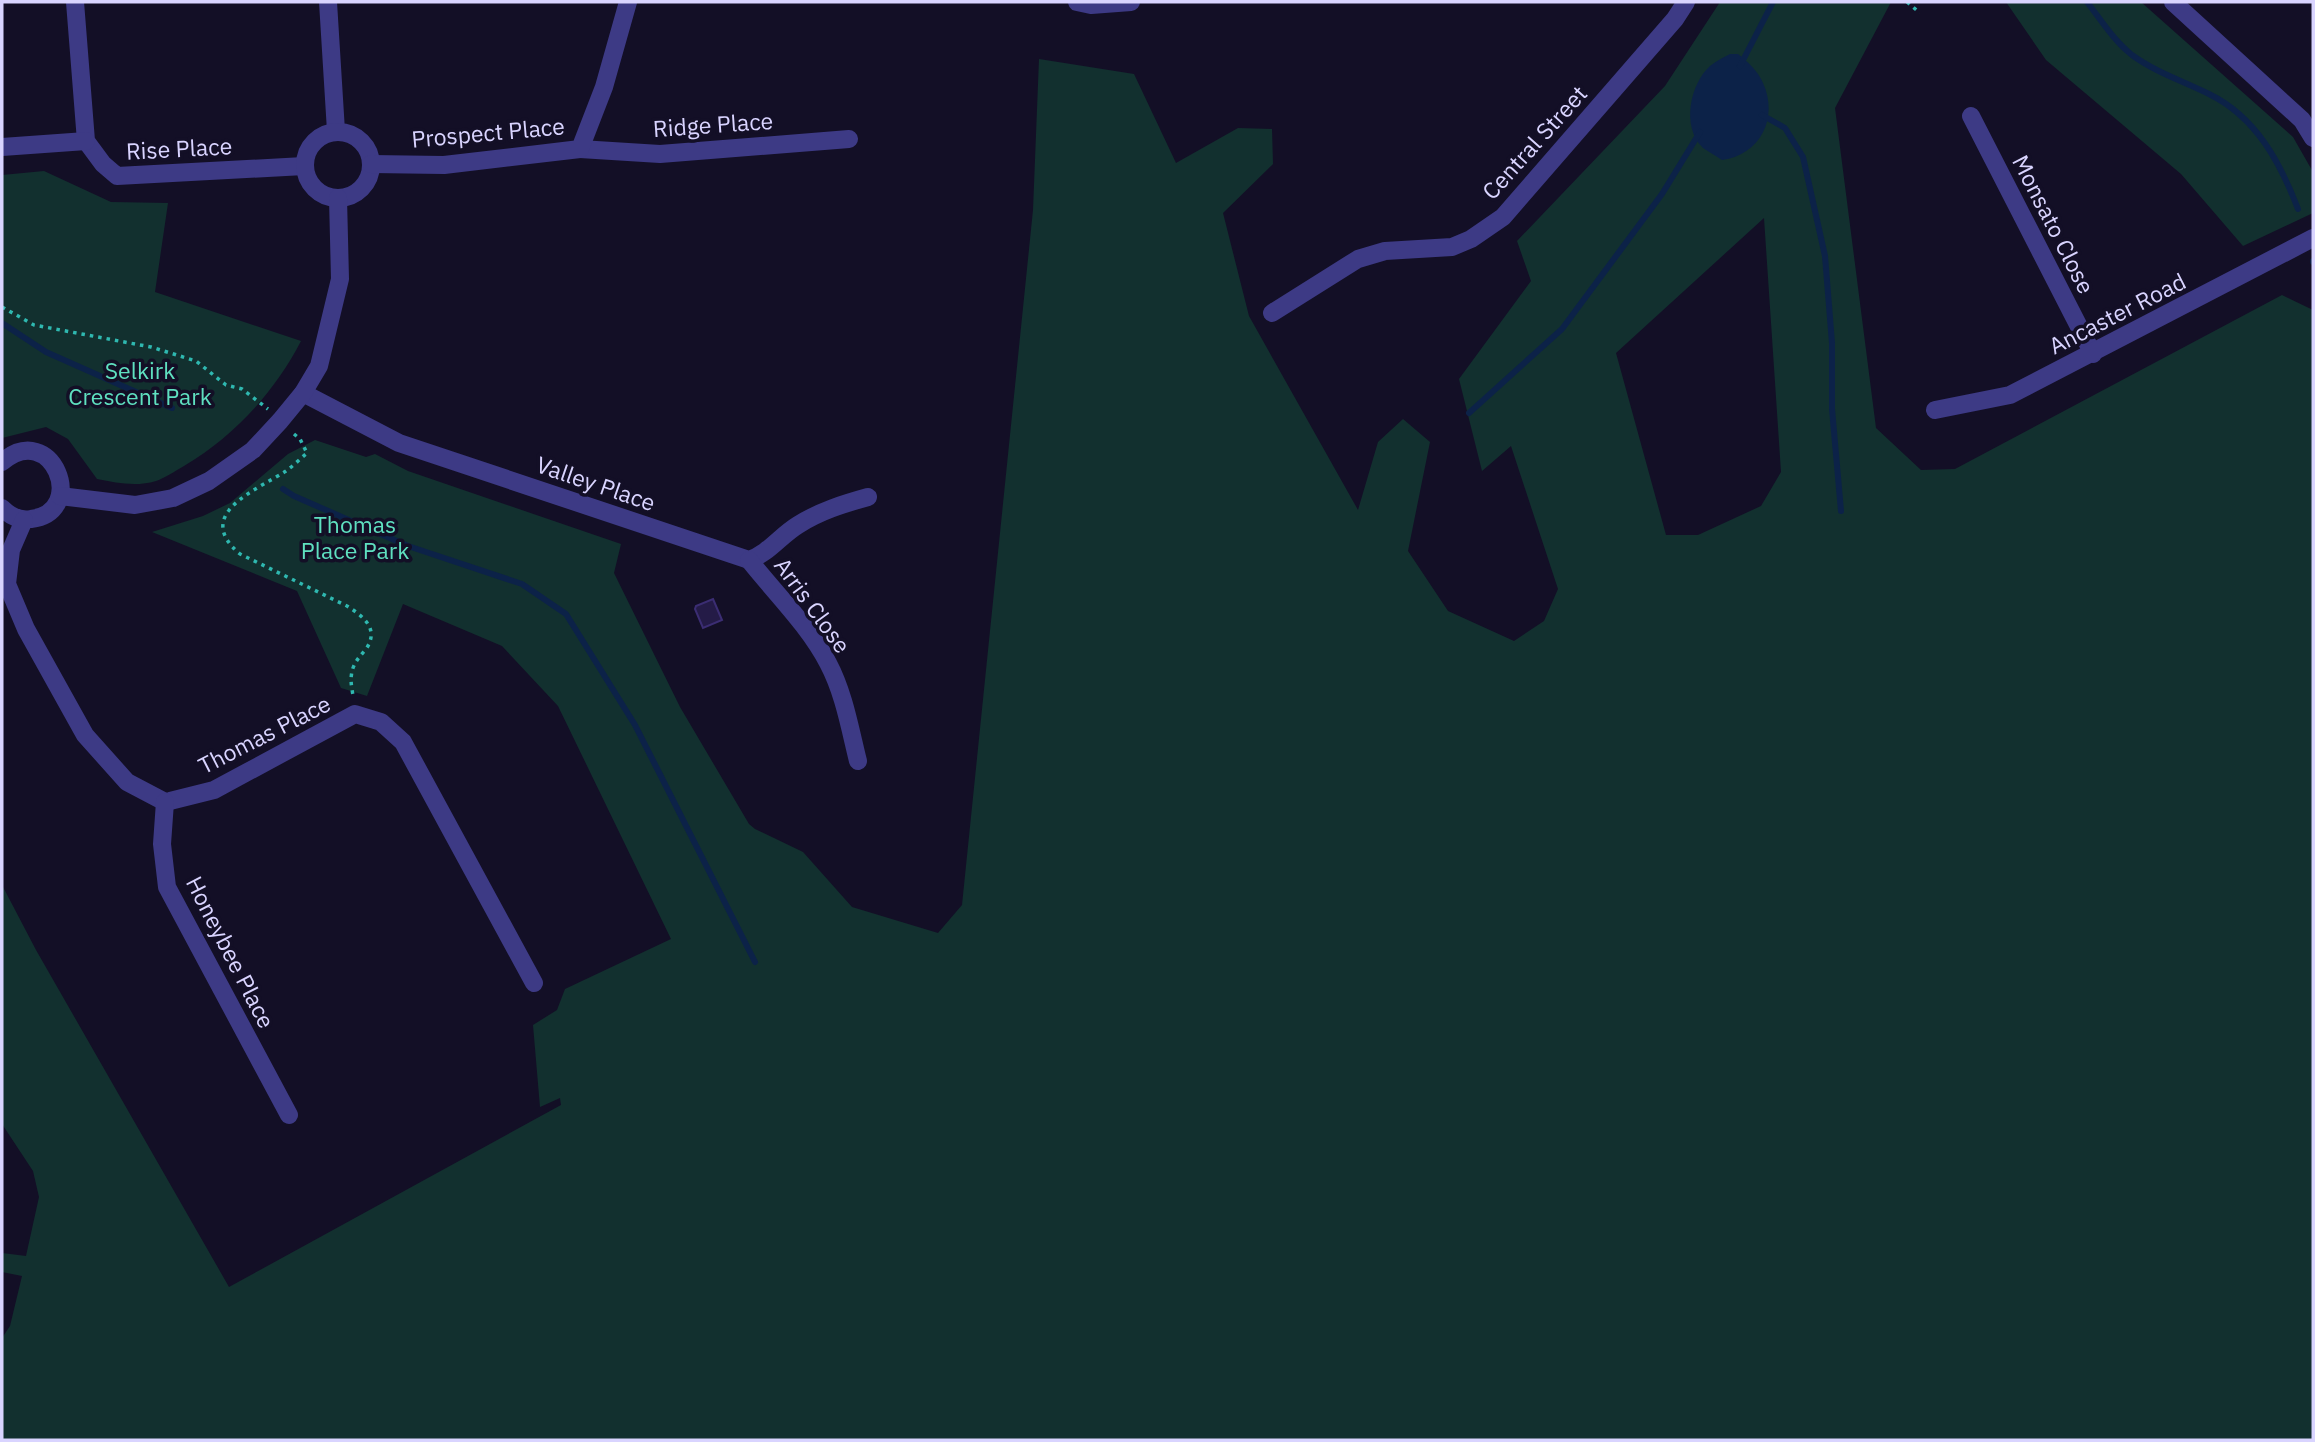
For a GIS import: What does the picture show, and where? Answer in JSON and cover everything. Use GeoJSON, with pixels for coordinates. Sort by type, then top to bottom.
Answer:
{"type":"FeatureCollection","features":[{"type":"Feature","properties":{"kind":"street"},"geometry":{"type":"LineString","coordinates":[[2,147],[86,141],[75,2]]}},
{"type":"Feature","properties":{"kind":"street"},"geometry":{"type":"LineString","coordinates":[[328,2],[335,131]]}},
{"type":"Feature","properties":{"kind":"street","name":"Prospect Place"},"geometry":{"type":"LineString","coordinates":[[372,164],[444,165],[580,149],[604,87],[628,2]]}},
{"type":"Feature","properties":{"kind":"street"},"geometry":{"type":"LineString","coordinates":[[1077,2],[1091,5],[1131,2]]}},
{"type":"Feature","properties":{"kind":"street","name":"Central Street"},"geometry":{"type":"LineString","coordinates":[[1272,313],[1358,259],[1385,251],[1452,247],[1471,239],[1503,217],[1675,19],[1686,2]]}},
{"type":"Feature","properties":{"kind":"street"},"geometry":{"type":"LineString","coordinates":[[2172,2],[2302,120],[2313,138]]}},
{"type":"Feature","properties":{"kind":"street","name":"Monsato Close"},"geometry":{"type":"LineString","coordinates":[[1971,116],[2093,354]]}},
{"type":"Feature","properties":{"kind":"street"},"geometry":{"type":"LineString","coordinates":[[335,131],[349,133],[360,140],[369,151],[372,164],[369,177],[362,188],[351,196],[338,198],[318,192],[306,176],[304,166],[306,153],[313,142],[323,134],[335,131]]}},
{"type":"Feature","properties":{"kind":"street","name":"Ridge Place"},"geometry":{"type":"LineString","coordinates":[[580,149],[660,155],[849,139]]}},
{"type":"Feature","properties":{"kind":"street","name":"Rise Place"},"geometry":{"type":"LineString","coordinates":[[86,141],[103,164],[117,176],[304,166]]}},
{"type":"Feature","properties":{"kind":"street"},"geometry":{"type":"LineString","coordinates":[[60,496],[135,505],[173,498],[209,481],[253,450],[303,393],[319,366],[340,279],[338,198]]}},
{"type":"Feature","properties":{"kind":"street","name":"Ancaster Road"},"geometry":{"type":"LineString","coordinates":[[1935,410],[2010,395],[2313,238]]}},
{"type":"Feature","properties":{"kind":"street","name":"Valley Place"},"geometry":{"type":"LineString","coordinates":[[303,393],[399,443],[749,560]]}},
{"type":"Feature","properties":{"kind":"street"},"geometry":{"type":"LineString","coordinates":[[2,462],[20,452],[32,451],[43,455],[59,472],[61,484],[60,496],[55,506],[36,519],[14,517],[2,508]]}},
{"type":"Feature","properties":{"kind":"street"},"geometry":{"type":"LineString","coordinates":[[749,560],[762,555],[794,527],[824,510],[868,497]]}},
{"type":"Feature","properties":{"kind":"street"},"geometry":{"type":"LineString","coordinates":[[24,520],[11,550],[7,584],[26,629],[85,735],[127,782],[165,802]]}},
{"type":"Feature","properties":{"kind":"street","name":"Arris Close"},"geometry":{"type":"LineString","coordinates":[[749,560],[810,636],[828,663],[841,697],[859,761]]}},
{"type":"Feature","properties":{"kind":"street","name":"Thomas Place"},"geometry":{"type":"LineString","coordinates":[[165,802],[214,790],[355,714],[381,722],[402,742],[534,983]]}},
{"type":"Feature","properties":{"kind":"street","name":"Honeybee Place"},"geometry":{"type":"LineString","coordinates":[[165,802],[162,844],[167,887],[289,1115]]}},
{"type":"Feature","properties":{"kind":"path"},"geometry":{"type":"LineString","coordinates":[[1908,2],[1920,13]]}},
{"type":"Feature","properties":{"kind":"green space","name":"Thomas Place Park"},"geometry":{"type":"Polygon","coordinates":[[[1720,2],[1891,2],[1835,108],[1876,428],[1921,470],[1955,469],[2282,295],[2313,310],[2313,1440],[2,1440],[2,1338],[10,1326],[22,1276],[2,1272],[2,1253],[26,1256],[39,1197],[33,1171],[2,1124],[2,885],[36,950],[229,1287],[561,1105],[560,1098],[540,1107],[533,1025],[557,1010],[565,989],[671,939],[558,706],[502,646],[403,604],[367,696],[341,688],[297,591],[152,532],[203,516],[230,503],[288,454],[315,440],[366,457],[375,454],[408,471],[621,544],[614,573],[680,707],[749,824],[803,852],[852,907],[938,933],[962,905],[1033,210],[1039,59],[1134,74],[1176,163],[1238,128],[1272,129],[1273,164],[1223,213],[1249,316],[1358,510],[1378,442],[1403,419],[1430,442],[1408,551],[1448,611],[1514,641],[1544,621],[1558,589],[1511,446],[1482,471],[1459,379],[1531,281],[1517,241],[1665,86],[1720,2]],[[1764,218],[1616,353],[1666,535],[1698,535],[1761,506],[1781,472],[1764,218]]]}},
{"type":"Feature","properties":{"kind":"green space"},"geometry":{"type":"Polygon","coordinates":[[[2006,2],[2141,2],[2293,137],[2313,172],[2313,213],[2243,246],[2181,174],[2046,60],[2006,2]]]}},
{"type":"Feature","properties":{"kind":"green space","name":"Selkirk Crescent Park"},"geometry":{"type":"Polygon","coordinates":[[[44,171],[111,202],[168,203],[155,292],[301,341],[278,378],[236,427],[202,454],[156,481],[134,484],[97,479],[68,439],[46,427],[2,438],[2,175],[44,171]]]}},
{"type":"Feature","properties":{"kind":"water"},"geometry":{"type":"Polygon","coordinates":[[[1730,54],[1738,54],[1758,75],[1763,83],[1769,109],[1763,133],[1756,143],[1735,157],[1722,160],[1703,148],[1696,139],[1690,118],[1697,83],[1712,64],[1730,54]]]}},
{"type":"Feature","properties":{"kind":"building"},"geometry":{"type":"Polygon","coordinates":[[[713,599],[722,620],[703,628],[696,606],[713,599]]]}},
{"type":"Feature","properties":{"kind":"waterway"},"geometry":{"type":"LineString","coordinates":[[1740,66],[1773,2]]}},
{"type":"Feature","properties":{"kind":"waterway"},"geometry":{"type":"LineString","coordinates":[[2087,2],[2132,55],[2209,94],[2240,115],[2253,128],[2274,158],[2298,209]]}},
{"type":"Feature","properties":{"kind":"waterway"},"geometry":{"type":"LineString","coordinates":[[1762,115],[1785,128],[1803,157],[1825,256],[1832,343],[1832,409],[1841,511]]}},
{"type":"Feature","properties":{"kind":"waterway"},"geometry":{"type":"LineString","coordinates":[[1469,413],[1562,329],[1662,194],[1700,132]]}},
{"type":"Feature","properties":{"kind":"waterway"},"geometry":{"type":"LineString","coordinates":[[2,323],[46,352],[172,408]]}},
{"type":"Feature","properties":{"kind":"waterway"},"geometry":{"type":"LineString","coordinates":[[283,489],[408,546],[522,584],[566,614],[635,725],[755,962]]}}]}
